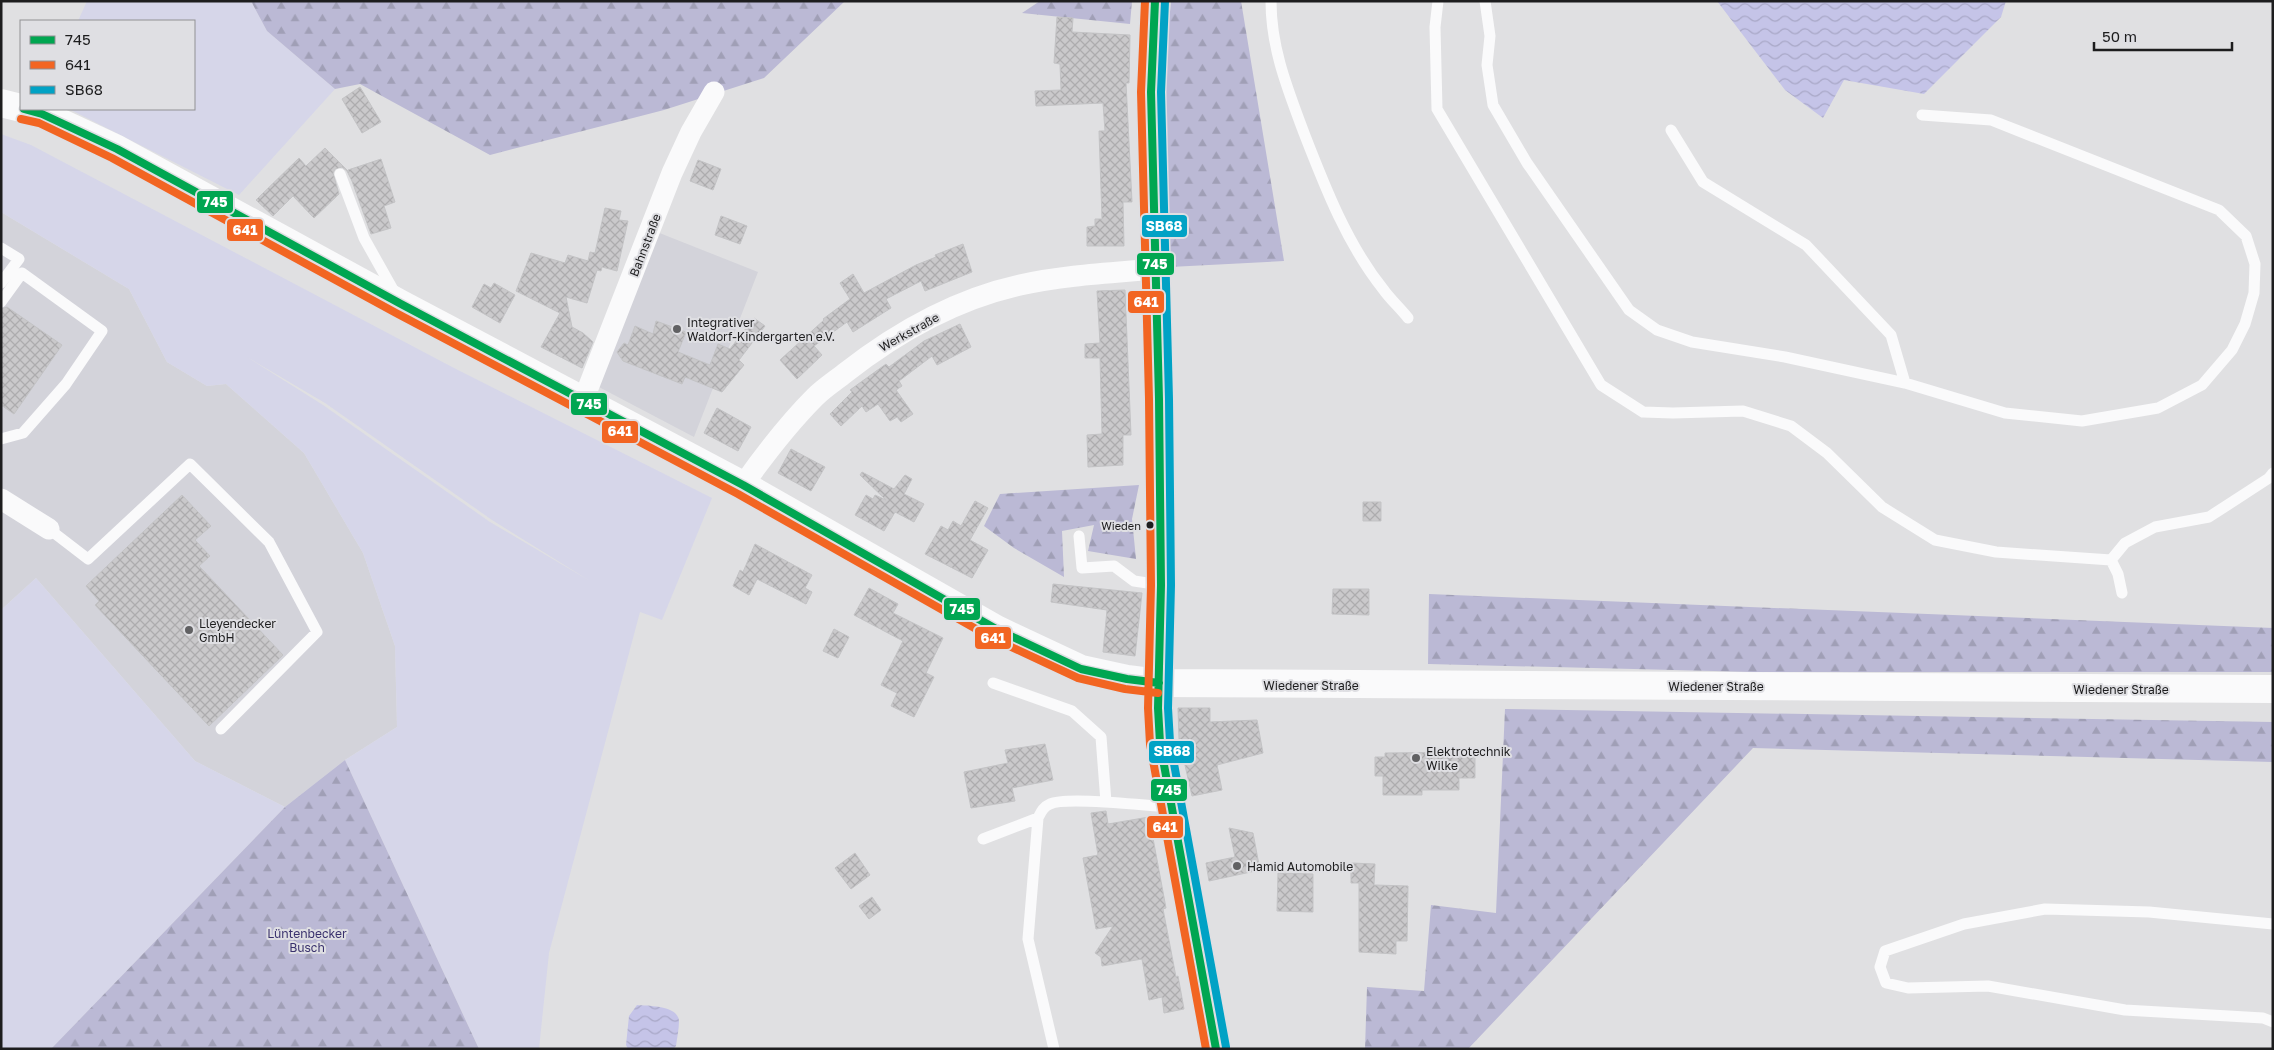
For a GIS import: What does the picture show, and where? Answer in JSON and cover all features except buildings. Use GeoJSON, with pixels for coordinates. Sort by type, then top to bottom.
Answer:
{"type":"FeatureCollection","features":[{"type":"Feature","properties":{"kind":"main road"},"geometry":{"type":"LineString","coordinates":[[1155,1],[1151,92],[1161,585],[1160,743],[1170,807],[1216,1049]]}},
{"type":"Feature","properties":{"kind":"main road"},"geometry":{"type":"LineString","coordinates":[[1,103],[20,108]]}},
{"type":"Feature","properties":{"kind":"main road"},"geometry":{"type":"LineString","coordinates":[[29,110],[42,114],[117,149],[402,304],[743,485],[996,629],[1081,669],[1127,679],[1159,683]]}},
{"type":"Feature","properties":{"kind":"main road","name":"Wiedener Straße"},"geometry":{"type":"LineString","coordinates":[[1159,683],[2273,689]]}},
{"type":"Feature","properties":{"kind":"street","name":"Bahnstraße"},"geometry":{"type":"LineString","coordinates":[[583,401],[672,173],[691,132],[714,92]]}},
{"type":"Feature","properties":{"kind":"street","name":"Werkstraße"},"geometry":{"type":"LineString","coordinates":[[743,485],[768,450],[816,396],[868,356],[918,324],[977,298],[1020,285],[1068,276],[1156,269]]}},
{"type":"Feature","properties":{"kind":"street"},"geometry":{"type":"LineString","coordinates":[[1,499],[49,529]]}},
{"type":"Feature","properties":{"kind":"lane"},"geometry":{"type":"LineString","coordinates":[[1271,1],[1271,17],[1281,72],[1332,202],[1363,260],[1383,290],[1408,318]]}},
{"type":"Feature","properties":{"kind":"lane"},"geometry":{"type":"LineString","coordinates":[[1438,1],[1435,27],[1437,109],[1601,385],[1642,412],[1674,413],[1743,410],[1791,426],[1827,453],[1882,507],[1935,540],[1996,552],[2111,560]]}},
{"type":"Feature","properties":{"kind":"lane"},"geometry":{"type":"LineString","coordinates":[[1485,1],[1490,36],[1486,66],[1493,105],[1527,163],[1629,310],[1656,330],[1692,342],[1785,357],[1905,383],[2005,413],[2082,421],[2158,408],[2202,384],[2232,350],[2245,324],[2254,293],[2255,264],[2246,236],[2219,210],[1991,120],[1922,115]]}},
{"type":"Feature","properties":{"kind":"lane"},"geometry":{"type":"LineString","coordinates":[[1671,130],[1703,182],[1806,245],[1891,335],[1905,383]]}},
{"type":"Feature","properties":{"kind":"lane"},"geometry":{"type":"LineString","coordinates":[[340,174],[364,238],[402,304]]}},
{"type":"Feature","properties":{"kind":"lane"},"geometry":{"type":"LineString","coordinates":[[1,248],[19,259],[1,283]]}},
{"type":"Feature","properties":{"kind":"lane"},"geometry":{"type":"LineString","coordinates":[[1,302],[22,273],[102,331],[66,384],[23,433],[1,439]]}},
{"type":"Feature","properties":{"kind":"lane"},"geometry":{"type":"LineString","coordinates":[[49,529],[88,559],[190,464],[269,542],[317,632],[221,729]]}},
{"type":"Feature","properties":{"kind":"lane"},"geometry":{"type":"LineString","coordinates":[[2111,560],[2125,543],[2155,527],[2209,516],[2269,478],[2273,473]]}},
{"type":"Feature","properties":{"kind":"lane"},"geometry":{"type":"LineString","coordinates":[[1079,536],[1082,568],[1114,566],[1134,581],[1161,585]]}},
{"type":"Feature","properties":{"kind":"lane"},"geometry":{"type":"LineString","coordinates":[[2111,560],[2118,574],[2122,593]]}},
{"type":"Feature","properties":{"kind":"lane"},"geometry":{"type":"LineString","coordinates":[[994,683],[1072,711],[1101,737],[1106,802]]}},
{"type":"Feature","properties":{"kind":"lane"},"geometry":{"type":"LineString","coordinates":[[1054,1049],[1028,939],[1038,818],[1043,808],[1052,803],[1106,802],[1170,807]]}},
{"type":"Feature","properties":{"kind":"lane"},"geometry":{"type":"LineString","coordinates":[[983,839],[1038,818]]}},
{"type":"Feature","properties":{"kind":"lane"},"geometry":{"type":"LineString","coordinates":[[2273,924],[2149,912],[2045,909],[1964,924],[1885,951],[1880,967],[1886,983],[1908,988],[1988,986],[2126,1010],[2263,1018],[2273,1022]]}},
{"type":"Feature","properties":{"kind":"shaded area"},"geometry":{"type":"Polygon","coordinates":[[[87,1],[251,1],[267,31],[335,89],[239,195],[71,110],[195,110],[195,20],[78,20],[87,1]]]}},
{"type":"Feature","properties":{"kind":"shaded area"},"geometry":{"type":"Polygon","coordinates":[[[1,134],[31,145],[454,368],[712,498],[662,620],[640,612],[549,953],[539,1049],[479,1049],[345,760],[397,727],[395,646],[363,553],[304,453],[226,384],[207,386],[167,362],[129,289],[1,212],[1,134]],[[247,357],[323,405],[490,522],[590,581],[492,520],[325,403],[247,357]]]}},
{"type":"Feature","properties":{"kind":"shaded area"},"geometry":{"type":"Polygon","coordinates":[[[1,212],[129,289],[167,362],[207,386],[226,384],[304,453],[363,553],[395,646],[397,727],[345,760],[285,807],[195,761],[36,578],[1,610],[1,212]]]}},
{"type":"Feature","properties":{"kind":"shaded area","name":"Integrativer Waldorf-Kindergarten e.V."},"geometry":{"type":"Polygon","coordinates":[[[657,232],[758,272],[694,437],[597,386],[657,232]]]}},
{"type":"Feature","properties":{"kind":"shaded area"},"geometry":{"type":"Polygon","coordinates":[[[36,578],[195,761],[285,807],[51,1049],[1,1049],[1,610],[36,578]]]}},
{"type":"Feature","properties":{"kind":"green space"},"geometry":{"type":"Polygon","coordinates":[[[251,1],[845,1],[764,78],[664,110],[490,155],[360,84],[335,89],[267,31],[251,1]]]}},
{"type":"Feature","properties":{"kind":"green space"},"geometry":{"type":"Polygon","coordinates":[[[1040,1],[1132,1],[1130,24],[1022,13],[1040,1]]]}},
{"type":"Feature","properties":{"kind":"green space"},"geometry":{"type":"Polygon","coordinates":[[[1171,1],[1241,1],[1284,261],[1170,267],[1162,95],[1171,1]]]}},
{"type":"Feature","properties":{"kind":"green space"},"geometry":{"type":"Polygon","coordinates":[[[1139,485],[1132,519],[1136,559],[1088,551],[1094,525],[1062,531],[1064,577],[1014,548],[984,526],[1000,494],[1139,485]]]}},
{"type":"Feature","properties":{"kind":"green space"},"geometry":{"type":"Polygon","coordinates":[[[1429,594],[2273,628],[2273,672],[1753,672],[1428,664],[1429,594]]]}},
{"type":"Feature","properties":{"kind":"green space"},"geometry":{"type":"Polygon","coordinates":[[[1505,709],[2273,722],[2273,762],[1753,748],[1468,1049],[1365,1049],[1367,987],[1424,991],[1431,905],[1496,913],[1505,709]]]}},
{"type":"Feature","properties":{"kind":"green space","name":"Lüntenbecker Busch"},"geometry":{"type":"Polygon","coordinates":[[[345,760],[479,1049],[51,1049],[285,807],[345,760]]]}},
{"type":"Feature","properties":{"kind":"water"},"geometry":{"type":"Polygon","coordinates":[[[1717,1],[2006,1],[2001,17],[1924,94],[1844,80],[1823,118],[1785,90],[1717,1]]]}},
{"type":"Feature","properties":{"kind":"water"},"geometry":{"type":"Polygon","coordinates":[[[637,1005],[662,1007],[674,1012],[679,1021],[676,1046],[673,1049],[628,1049],[626,1045],[629,1016],[637,1005]]]}},
{"type":"Feature","properties":{"kind":"transit line","name":"641"},"geometry":{"type":"LineString","coordinates":[[1145,1],[1141,92],[1149,399],[1151,585],[1148,708],[1150,744],[1206,1049]]}},
{"type":"Feature","properties":{"kind":"transit line","name":"745"},"geometry":{"type":"LineString","coordinates":[[1155,1],[1151,92],[1159,399],[1161,585],[1158,708],[1160,743],[1216,1049]]}},
{"type":"Feature","properties":{"kind":"transit line","name":"SB68"},"geometry":{"type":"LineString","coordinates":[[1165,1],[1161,92],[1169,399],[1171,585],[1168,708],[1170,742],[1226,1047]]}},
{"type":"Feature","properties":{"kind":"transit line","name":"745"},"geometry":{"type":"LineString","coordinates":[[28,110],[42,114],[117,149],[401,304],[743,485],[996,629],[1081,669],[1127,679],[1159,683]]}},
{"type":"Feature","properties":{"kind":"transit line","name":"641"},"geometry":{"type":"LineString","coordinates":[[21,119],[39,123],[112,158],[396,313],[738,494],[992,638],[1078,678],[1125,689],[1158,693]]}},
{"type":"Feature","properties":{"kind":"place","name":"Integrativer Waldorf-Kindergarten e.V."},"geometry":{"type":"Point","coordinates":[677,329]}},
{"type":"Feature","properties":{"kind":"place","name":"Wieden"},"geometry":{"type":"Point","coordinates":[1150,525]}},
{"type":"Feature","properties":{"kind":"place","name":"Lleyendecker GmbH"},"geometry":{"type":"Point","coordinates":[189,630]}},
{"type":"Feature","properties":{"kind":"place","name":"Elektrotechnik Wilke"},"geometry":{"type":"Point","coordinates":[1416,758]}},
{"type":"Feature","properties":{"kind":"place","name":"Hamid Automobile"},"geometry":{"type":"Point","coordinates":[1237,866]}}]}
